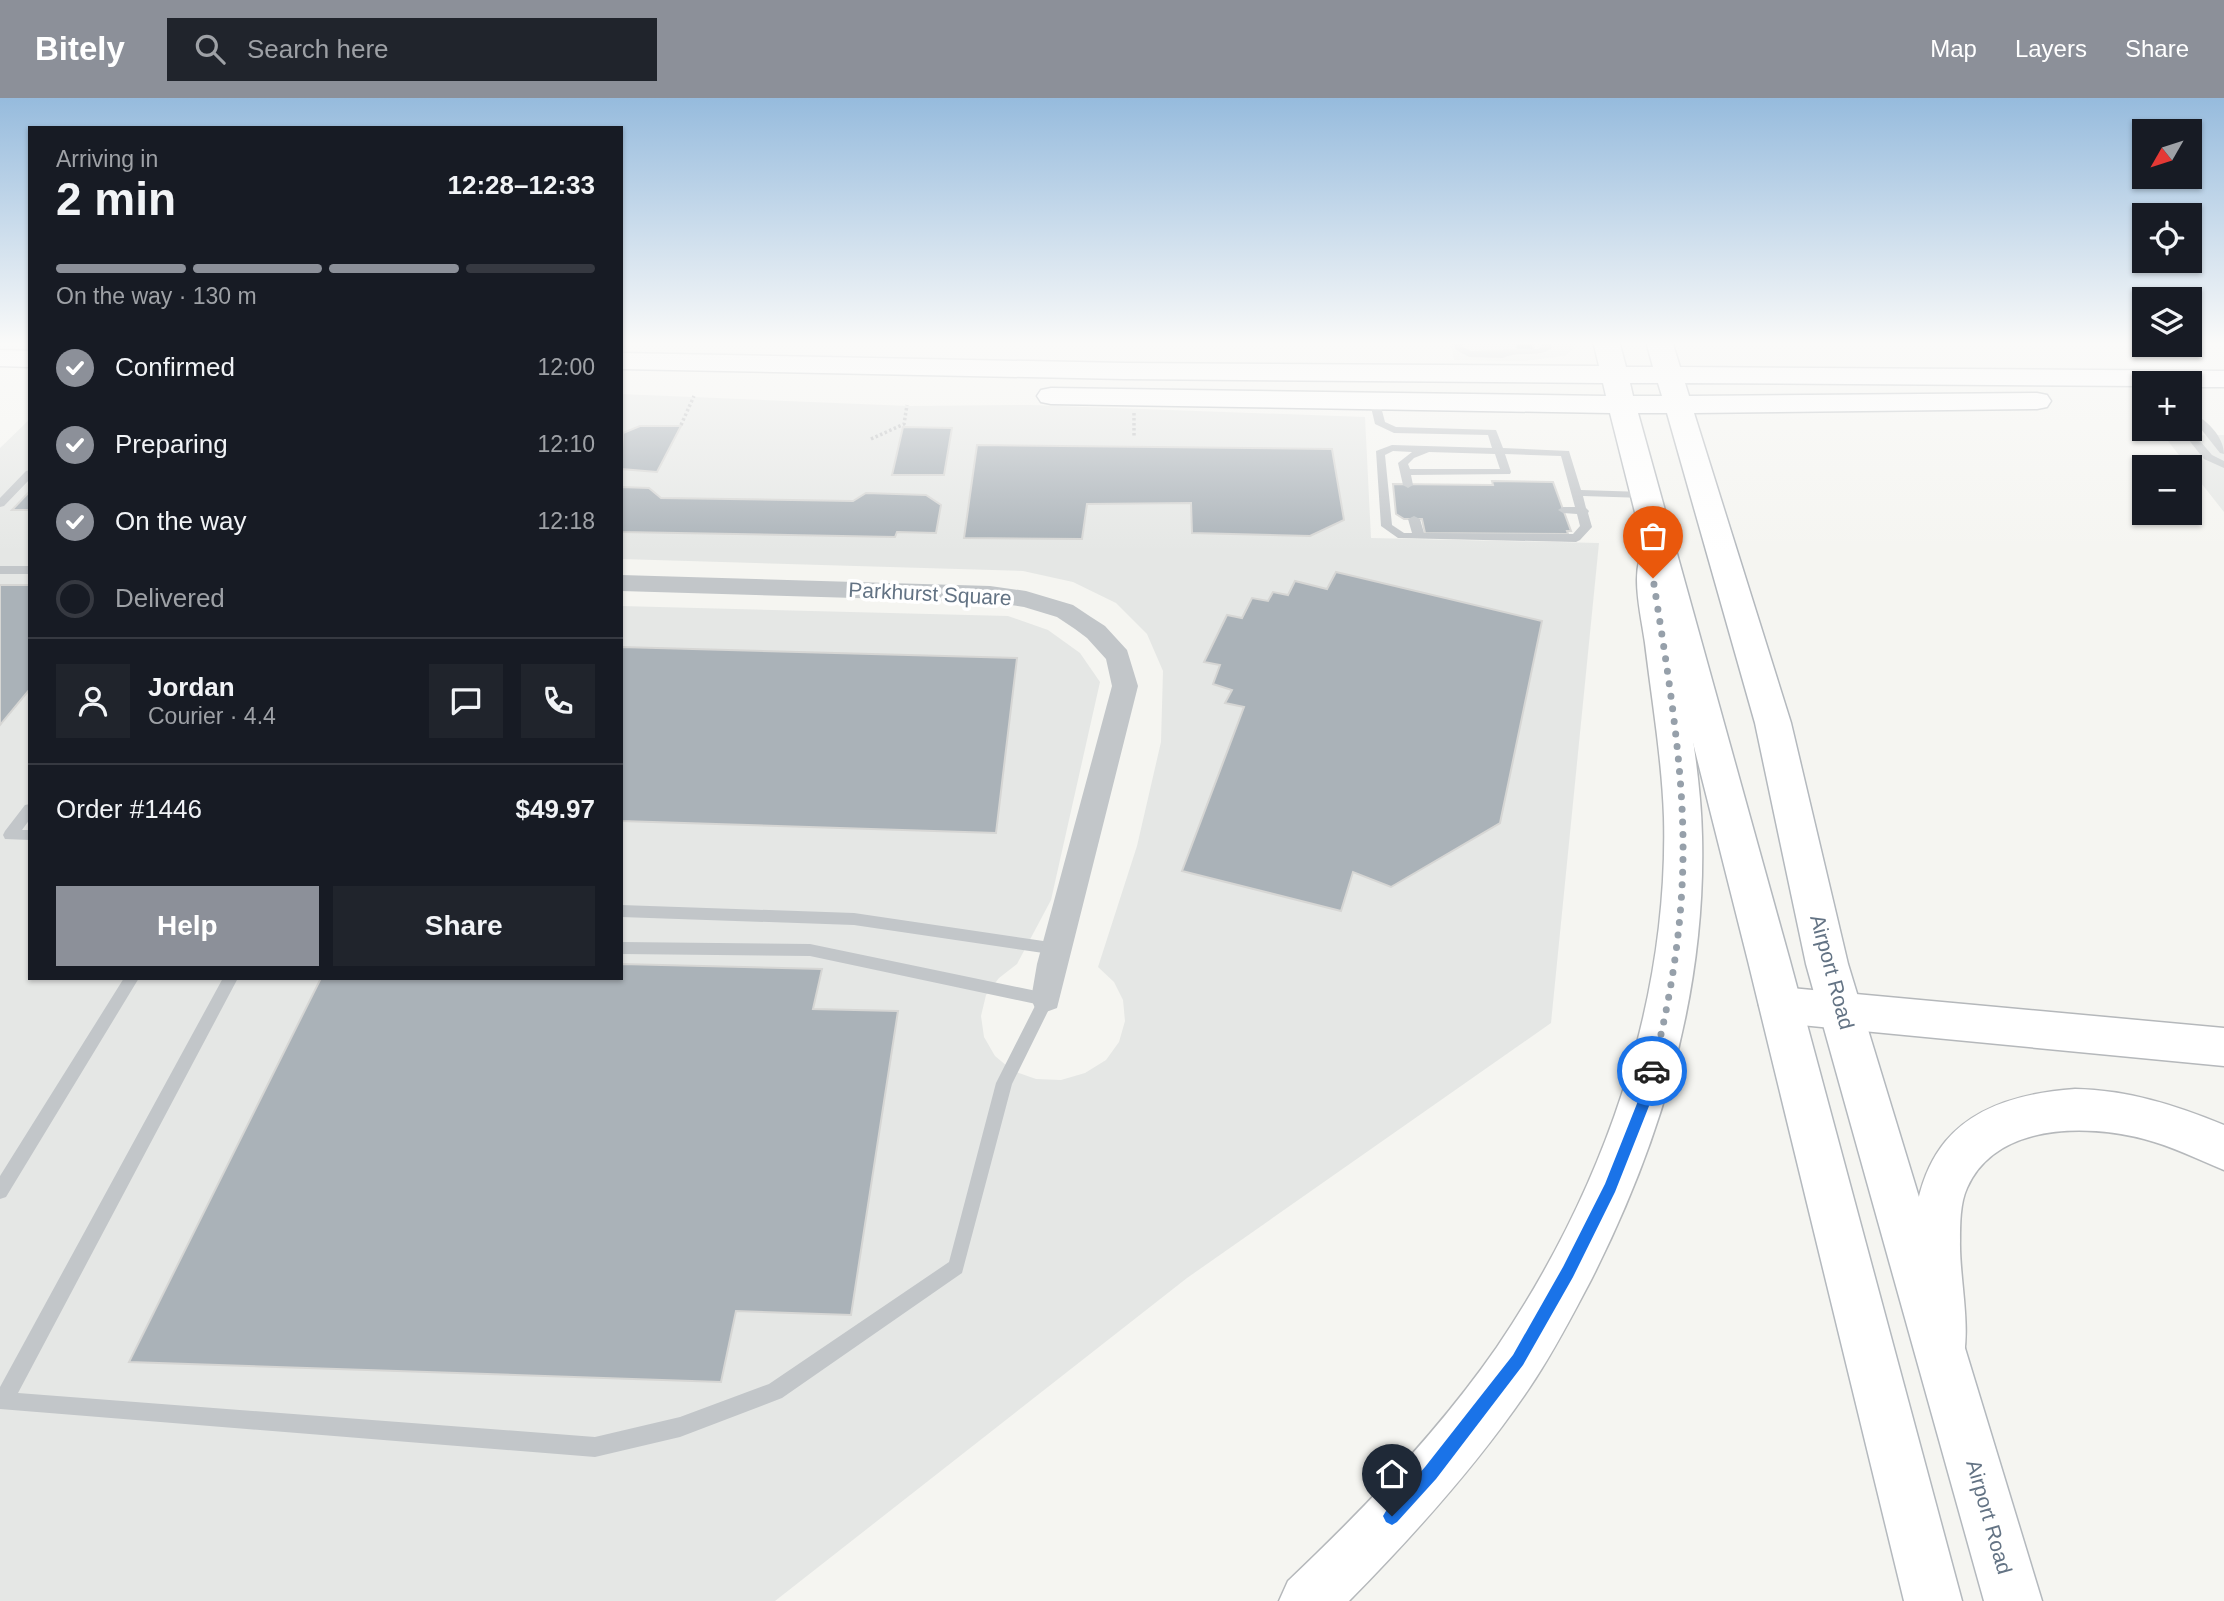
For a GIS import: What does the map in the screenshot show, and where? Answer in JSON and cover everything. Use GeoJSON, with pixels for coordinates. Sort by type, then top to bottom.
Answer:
{"type":"FeatureCollection","features":[{"type":"Feature","properties":{"kind":"main road"},"geometry":{"type":"LineString","coordinates":[[1524,411],[1561,412],[1592,419],[1620,435],[1640,481]]}},
{"type":"Feature","properties":{"kind":"main road"},"geometry":{"type":"LineString","coordinates":[[1623,411],[1780,1005],[1933,1601]]}},
{"type":"Feature","properties":{"kind":"main road","name":"Airport Road"},"geometry":{"type":"LineString","coordinates":[[1680,411],[1773,723],[1827,964],[2013,1601]]}},
{"type":"Feature","properties":{"kind":"main road"},"geometry":{"type":"LineString","coordinates":[[1712,516],[1720,500],[1705,449],[1705,438],[1710,429],[1745,411]]}},
{"type":"Feature","properties":{"kind":"main road"},"geometry":{"type":"LineString","coordinates":[[1308,1601],[1352,1559],[1431,1473],[1518,1360],[1568,1272],[1611,1187],[1644,1101],[1668,1004],[1677,952],[1683,837],[1673,727],[1653,578],[1658,548]]}},
{"type":"Feature","properties":{"kind":"main road"},"geometry":{"type":"LineString","coordinates":[[1780,1005],[2224,1047]]}},
{"type":"Feature","properties":{"kind":"main road"},"geometry":{"type":"LineString","coordinates":[[1941,1355],[1937,1230],[1944,1188],[1946,1180],[1964,1154],[1984,1136],[2031,1115],[2095,1110],[2148,1119],[2224,1148]]}},
{"type":"Feature","properties":{"kind":"street","name":"Parkhurst Square"},"geometry":{"type":"LineString","coordinates":[[623,583],[990,594],[1026,599],[1065,611],[1096,632],[1118,656],[1125,686],[1045,999]]}},
{"type":"Feature","properties":{"kind":"lane"},"geometry":{"type":"LineString","coordinates":[[1377,411],[1380,424],[1394,430],[1492,432],[1506,472],[1404,472]]}},
{"type":"Feature","properties":{"kind":"lane"},"geometry":{"type":"LineString","coordinates":[[2202,423],[2224,451]]}},
{"type":"Feature","properties":{"kind":"lane"},"geometry":{"type":"LineString","coordinates":[[2195,441],[2208,457],[2224,465]]}},
{"type":"Feature","properties":{"kind":"lane"},"geometry":{"type":"LineString","coordinates":[[1392,448],[1497,450],[1565,453],[1584,511],[1586,527],[1576,538],[1402,536],[1387,526],[1380,453],[1392,448]]}},
{"type":"Feature","properties":{"kind":"lane"},"geometry":{"type":"LineString","coordinates":[[1408,485],[1403,463],[1410,456],[1426,449]]}},
{"type":"Feature","properties":{"kind":"lane"},"geometry":{"type":"LineString","coordinates":[[0,504],[28,475]]}},
{"type":"Feature","properties":{"kind":"lane"},"geometry":{"type":"LineString","coordinates":[[1579,493],[1640,481]]}},
{"type":"Feature","properties":{"kind":"lane"},"geometry":{"type":"LineString","coordinates":[[1563,510],[1584,511]]}},
{"type":"Feature","properties":{"kind":"lane"},"geometry":{"type":"LineString","coordinates":[[1415,519],[1419,536]]}},
{"type":"Feature","properties":{"kind":"lane"},"geometry":{"type":"LineString","coordinates":[[0,570],[28,570]]}},
{"type":"Feature","properties":{"kind":"lane"},"geometry":{"type":"LineString","coordinates":[[0,848],[28,812]]}},
{"type":"Feature","properties":{"kind":"lane"},"geometry":{"type":"LineString","coordinates":[[10,835],[28,835]]}},
{"type":"Feature","properties":{"kind":"lane"},"geometry":{"type":"LineString","coordinates":[[623,911],[854,919],[1057,948]]}},
{"type":"Feature","properties":{"kind":"lane"},"geometry":{"type":"LineString","coordinates":[[230,980],[3,1401],[595,1447],[680,1427],[775,1391],[956,1267],[1004,1083],[1045,999],[810,950],[623,948]]}},
{"type":"Feature","properties":{"kind":"lane"},"geometry":{"type":"LineString","coordinates":[[0,1191],[131,980]]}},
{"type":"Feature","properties":{"kind":"path"},"geometry":{"type":"LineString","coordinates":[[681,425],[687,411]]}},
{"type":"Feature","properties":{"kind":"path"},"geometry":{"type":"LineString","coordinates":[[872,439],[904,424],[905,411]]}},
{"type":"Feature","properties":{"kind":"path"},"geometry":{"type":"LineString","coordinates":[[1134,411],[1134,437]]}},
{"type":"Feature","properties":{"kind":"shaded area"},"geometry":{"type":"Polygon","coordinates":[[[623,411],[1202,411],[1365,417],[1371,538],[1599,543],[1551,1023],[1187,1278],[775,1601],[0,1601],[0,448],[28,421],[28,980],[623,980],[623,606],[1008,616],[1048,630],[1080,653],[1100,682],[1051,900],[1017,964],[999,978],[986,995],[981,1016],[984,1037],[995,1056],[1013,1071],[1036,1079],[1061,1080],[1085,1073],[1106,1060],[1119,1042],[1125,1021],[1123,1000],[1114,982],[1098,967],[1137,846],[1161,742],[1163,671],[1147,634],[1116,603],[1073,582],[1023,571],[623,559],[623,411]]]}},
{"type":"Feature","properties":{"kind":"shaded area"},"geometry":{"type":"Polygon","coordinates":[[[2202,435],[2224,435],[2224,512],[2202,484],[2202,455],[2179,455],[2168,441],[2202,441],[2202,435]]]}},
{"type":"Feature","properties":{"kind":"building"},"geometry":{"type":"Polygon","coordinates":[[[640,426],[681,426],[657,472],[623,469],[623,433],[640,426]]]}},
{"type":"Feature","properties":{"kind":"building"},"geometry":{"type":"Polygon","coordinates":[[[903,427],[952,428],[944,475],[892,475],[903,427]]]}},
{"type":"Feature","properties":{"kind":"building"},"geometry":{"type":"Polygon","coordinates":[[[977,445],[1332,449],[1344,520],[1310,536],[1192,533],[1191,503],[1087,504],[1082,539],[964,538],[977,445]]]}},
{"type":"Feature","properties":{"kind":"building"},"geometry":{"type":"Polygon","coordinates":[[[1492,481],[1553,482],[1571,531],[1567,531],[1568,534],[1425,533],[1422,519],[1404,519],[1396,514],[1393,484],[1493,485],[1492,481]]]}},
{"type":"Feature","properties":{"kind":"building"},"geometry":{"type":"Polygon","coordinates":[[[623,487],[649,488],[661,498],[853,501],[866,493],[926,495],[941,505],[936,533],[897,532],[895,537],[623,532],[623,487]]]}},
{"type":"Feature","properties":{"kind":"building"},"geometry":{"type":"Polygon","coordinates":[[[28,493],[28,510],[12,510],[28,493]]]}},
{"type":"Feature","properties":{"kind":"building"},"geometry":{"type":"Polygon","coordinates":[[[1336,572],[1542,621],[1500,823],[1391,887],[1353,872],[1341,911],[1182,871],[1244,707],[1225,703],[1232,690],[1213,684],[1220,665],[1204,662],[1227,615],[1242,618],[1252,598],[1268,601],[1273,592],[1288,595],[1295,581],[1327,589],[1336,572]]]}},
{"type":"Feature","properties":{"kind":"building"},"geometry":{"type":"Polygon","coordinates":[[[0,585],[28,585],[28,691],[0,725],[0,585]]]}},
{"type":"Feature","properties":{"kind":"building"},"geometry":{"type":"Polygon","coordinates":[[[623,647],[1017,658],[996,833],[623,821],[623,647]]]}},
{"type":"Feature","properties":{"kind":"building"},"geometry":{"type":"Polygon","coordinates":[[[623,964],[822,969],[813,1009],[898,1011],[851,1315],[736,1311],[721,1382],[129,1362],[320,980],[623,980],[623,964]]]}},
{"type":"Feature","properties":{"kind":"way so far"},"geometry":{"type":"LineString","coordinates":[[1652,1071],[1677,952],[1683,837],[1674,733],[1653,578]]}},
{"type":"Feature","properties":{"kind":"route"},"geometry":{"type":"LineString","coordinates":[[1392,1516],[1431,1473],[1518,1360],[1568,1272],[1611,1187],[1629,1144],[1652,1071]]}}]}
